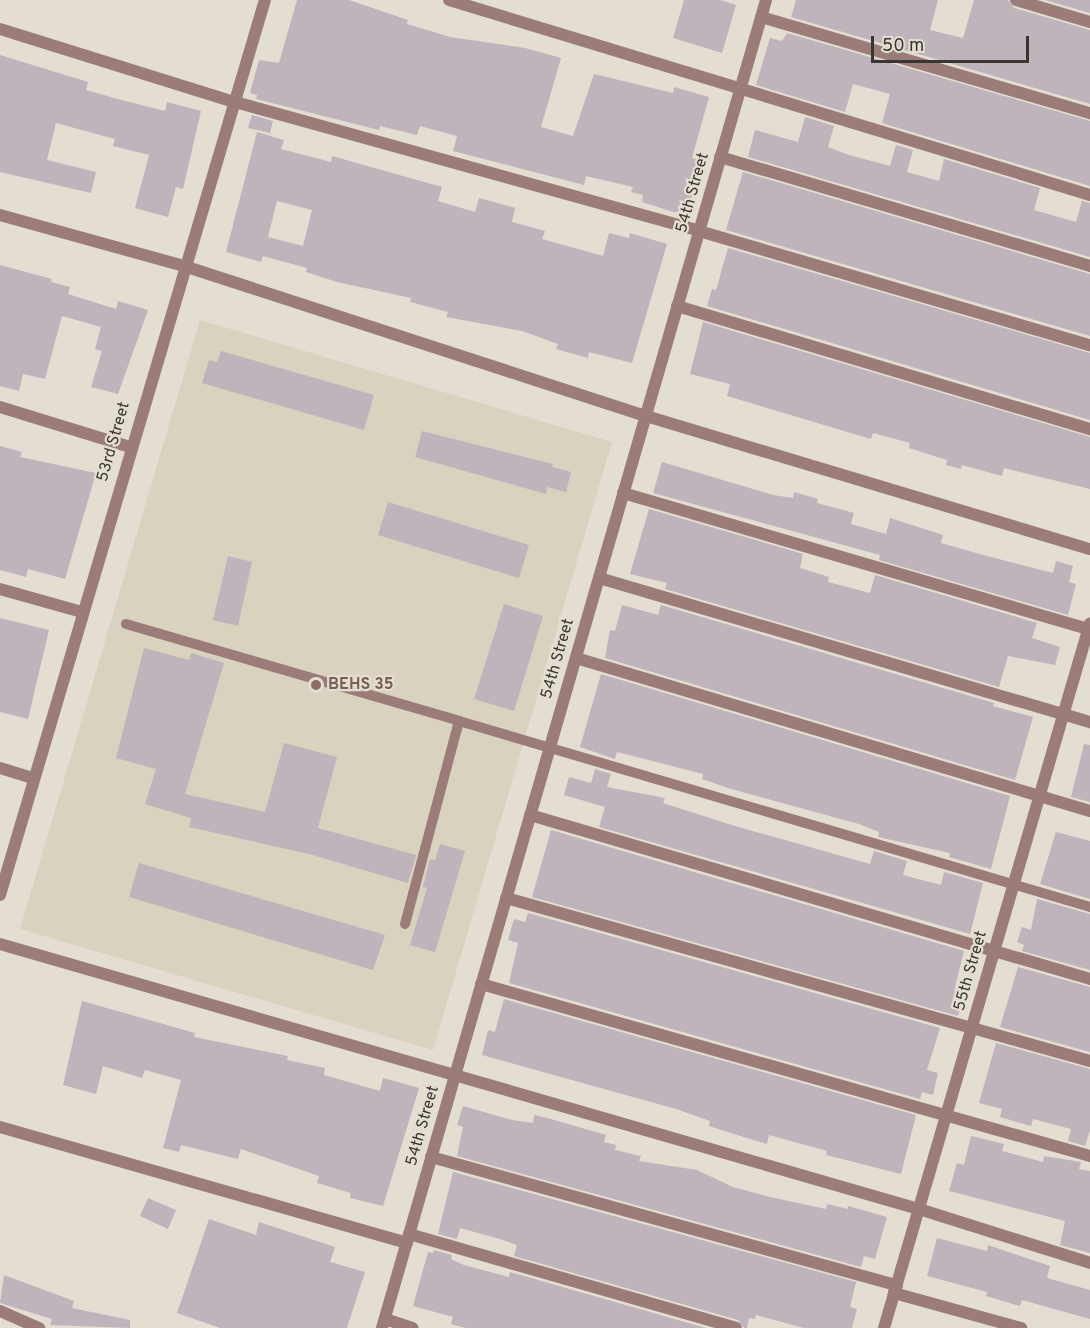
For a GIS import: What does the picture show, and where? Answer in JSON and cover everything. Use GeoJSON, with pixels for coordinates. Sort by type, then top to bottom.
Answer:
{"type":"FeatureCollection","features":[{"type":"Feature","properties":{"kind":"street","name":"53rd Street"},"geometry":{"type":"LineString","coordinates":[[0,895],[130,447],[266,0]]}},
{"type":"Feature","properties":{"kind":"street"},"geometry":{"type":"LineString","coordinates":[[449,0],[1090,195]]}},
{"type":"Feature","properties":{"kind":"street","name":"54th Street"},"geometry":{"type":"LineString","coordinates":[[384,1324],[766,0]]}},
{"type":"Feature","properties":{"kind":"street"},"geometry":{"type":"LineString","coordinates":[[1016,0],[1090,21]]}},
{"type":"Feature","properties":{"kind":"street"},"geometry":{"type":"LineString","coordinates":[[761,17],[1090,113]]}},
{"type":"Feature","properties":{"kind":"street"},"geometry":{"type":"LineString","coordinates":[[0,28],[235,102],[699,231],[1090,345]]}},
{"type":"Feature","properties":{"kind":"street"},"geometry":{"type":"LineString","coordinates":[[720,157],[1090,266]]}},
{"type":"Feature","properties":{"kind":"street"},"geometry":{"type":"LineString","coordinates":[[0,215],[184,266],[646,416],[1090,549]]}},
{"type":"Feature","properties":{"kind":"street"},"geometry":{"type":"LineString","coordinates":[[677,306],[1090,429]]}},
{"type":"Feature","properties":{"kind":"street"},"geometry":{"type":"LineString","coordinates":[[0,407],[130,447]]}},
{"type":"Feature","properties":{"kind":"street"},"geometry":{"type":"LineString","coordinates":[[623,493],[1089,627]]}},
{"type":"Feature","properties":{"kind":"street"},"geometry":{"type":"LineString","coordinates":[[599,578],[1090,722]]}},
{"type":"Feature","properties":{"kind":"street"},"geometry":{"type":"LineString","coordinates":[[0,589],[82,612]]}},
{"type":"Feature","properties":{"kind":"street","name":"55th Street"},"geometry":{"type":"LineString","coordinates":[[884,1328],[1089,627]]}},
{"type":"Feature","properties":{"kind":"street"},"geometry":{"type":"LineString","coordinates":[[576,658],[1090,811]]}},
{"type":"Feature","properties":{"kind":"street"},"geometry":{"type":"LineString","coordinates":[[0,768],[33,778]]}},
{"type":"Feature","properties":{"kind":"street"},"geometry":{"type":"LineString","coordinates":[[530,815],[994,953],[1090,979]]}},
{"type":"Feature","properties":{"kind":"street"},"geometry":{"type":"LineString","coordinates":[[506,898],[1090,1061]]}},
{"type":"Feature","properties":{"kind":"street"},"geometry":{"type":"LineString","coordinates":[[0,944],[919,1209],[1090,1263]]}},
{"type":"Feature","properties":{"kind":"street"},"geometry":{"type":"LineString","coordinates":[[481,984],[1090,1156]]}},
{"type":"Feature","properties":{"kind":"street"},"geometry":{"type":"LineString","coordinates":[[0,1127],[407,1243],[409,1234],[736,1328]]}},
{"type":"Feature","properties":{"kind":"street"},"geometry":{"type":"LineString","coordinates":[[431,1157],[897,1285],[894,1293],[1020,1328]]}},
{"type":"Feature","properties":{"kind":"street"},"geometry":{"type":"LineString","coordinates":[[0,1311],[39,1328]]}},
{"type":"Feature","properties":{"kind":"street"},"geometry":{"type":"LineString","coordinates":[[384,1324],[413,1328]]}},
{"type":"Feature","properties":{"kind":"lane"},"geometry":{"type":"LineString","coordinates":[[126,624],[459,721],[549,751],[1090,908]]}},
{"type":"Feature","properties":{"kind":"lane"},"geometry":{"type":"LineString","coordinates":[[405,924],[459,721]]}},
{"type":"Feature","properties":{"kind":"shaded area","name":"BEHS 35"},"geometry":{"type":"Polygon","coordinates":[[[200,320],[612,442],[433,1050],[20,929],[200,320]]]}},
{"type":"Feature","properties":{"kind":"building"},"geometry":{"type":"Polygon","coordinates":[[[297,0],[349,0],[408,20],[407,24],[450,37],[525,48],[561,58],[541,127],[573,136],[594,74],[673,93],[674,87],[709,97],[692,158],[703,161],[686,216],[642,202],[643,195],[631,192],[633,187],[586,176],[584,185],[453,151],[457,136],[420,126],[417,135],[380,126],[379,130],[256,99],[257,95],[250,93],[259,60],[279,63],[297,0]]]}},
{"type":"Feature","properties":{"kind":"building"},"geometry":{"type":"Polygon","coordinates":[[[684,0],[720,0],[736,5],[722,53],[673,38],[684,0]]]}},
{"type":"Feature","properties":{"kind":"building"},"geometry":{"type":"Polygon","coordinates":[[[796,0],[938,0],[930,30],[963,38],[974,0],[1008,0],[1014,8],[1090,30],[1090,104],[791,17],[796,0]]]}},
{"type":"Feature","properties":{"kind":"building"},"geometry":{"type":"Polygon","coordinates":[[[1045,0],[1090,0],[1090,13],[1045,0]]]}},
{"type":"Feature","properties":{"kind":"building"},"geometry":{"type":"Polygon","coordinates":[[[787,33],[1090,121],[1090,186],[882,123],[890,94],[853,84],[845,112],[756,85],[770,38],[782,41],[787,33]]]}},
{"type":"Feature","properties":{"kind":"building"},"geometry":{"type":"Polygon","coordinates":[[[0,55],[88,82],[86,90],[114,98],[165,111],[167,102],[201,111],[183,189],[176,187],[168,217],[135,208],[149,155],[113,146],[115,139],[56,123],[47,160],[96,172],[91,193],[0,172],[0,55]]]}},
{"type":"Feature","properties":{"kind":"building"},"geometry":{"type":"Polygon","coordinates":[[[252,115],[273,121],[270,133],[248,128],[252,115]]]}},
{"type":"Feature","properties":{"kind":"building"},"geometry":{"type":"Polygon","coordinates":[[[805,117],[834,126],[828,147],[849,155],[890,166],[896,145],[913,150],[907,172],[939,181],[944,159],[1040,188],[1034,210],[1076,222],[1082,201],[1090,203],[1090,257],[748,157],[755,130],[798,142],[805,117]]]}},
{"type":"Feature","properties":{"kind":"building"},"geometry":{"type":"Polygon","coordinates":[[[257,132],[284,140],[281,149],[331,162],[332,156],[442,187],[438,201],[475,212],[479,198],[515,208],[512,222],[545,231],[542,239],[603,256],[609,233],[629,238],[630,233],[667,244],[632,363],[589,352],[588,358],[556,349],[558,344],[522,331],[446,317],[448,312],[410,302],[411,298],[337,282],[306,272],[307,268],[263,256],[261,262],[226,252],[257,132]],[[277,201],[268,237],[303,246],[312,210],[277,201]]]}},
{"type":"Feature","properties":{"kind":"building"},"geometry":{"type":"Polygon","coordinates":[[[743,172],[1090,274],[1090,336],[726,230],[743,172]]]}},
{"type":"Feature","properties":{"kind":"building"},"geometry":{"type":"Polygon","coordinates":[[[728,248],[1090,353],[1090,420],[707,306],[712,289],[716,290],[728,248]]]}},
{"type":"Feature","properties":{"kind":"building"},"geometry":{"type":"Polygon","coordinates":[[[0,265],[52,279],[51,282],[70,287],[68,294],[116,309],[118,301],[148,310],[118,394],[91,387],[102,351],[95,349],[101,327],[62,316],[45,379],[23,374],[19,391],[0,386],[0,265]]]}},
{"type":"Feature","properties":{"kind":"building"},"geometry":{"type":"Polygon","coordinates":[[[703,322],[1090,437],[1090,489],[1004,468],[1002,476],[962,465],[961,469],[946,465],[947,460],[909,448],[910,443],[873,433],[871,439],[727,396],[730,384],[690,374],[703,322]]]}},
{"type":"Feature","properties":{"kind":"building"},"geometry":{"type":"Polygon","coordinates":[[[221,351],[374,395],[364,430],[202,383],[209,360],[217,362],[221,351]]]}},
{"type":"Feature","properties":{"kind":"building"},"geometry":{"type":"Polygon","coordinates":[[[422,431],[553,464],[552,467],[571,472],[566,492],[547,487],[546,494],[415,457],[422,431]]]}},
{"type":"Feature","properties":{"kind":"building"},"geometry":{"type":"Polygon","coordinates":[[[0,446],[22,452],[20,457],[96,473],[65,579],[28,569],[26,577],[0,570],[0,446]]]}},
{"type":"Feature","properties":{"kind":"building"},"geometry":{"type":"Polygon","coordinates":[[[662,462],[773,495],[793,498],[794,492],[818,499],[817,503],[854,513],[851,524],[886,534],[890,518],[943,535],[941,543],[987,556],[1053,573],[1056,561],[1073,566],[1069,582],[1076,584],[1068,615],[879,560],[880,555],[653,493],[662,462]]]}},
{"type":"Feature","properties":{"kind":"building"},"geometry":{"type":"Polygon","coordinates":[[[388,502],[529,545],[519,578],[378,535],[388,502]]]}},
{"type":"Feature","properties":{"kind":"building"},"geometry":{"type":"Polygon","coordinates":[[[649,509],[803,554],[800,568],[829,577],[828,582],[870,593],[875,575],[1037,623],[1032,638],[1060,647],[1055,665],[1008,656],[999,687],[665,589],[667,583],[630,574],[649,509]]]}},
{"type":"Feature","properties":{"kind":"building"},"geometry":{"type":"Polygon","coordinates":[[[228,556],[252,562],[238,626],[213,620],[228,556]]]}},
{"type":"Feature","properties":{"kind":"building"},"geometry":{"type":"Polygon","coordinates":[[[504,604],[543,616],[514,711],[474,699],[504,604]]]}},
{"type":"Feature","properties":{"kind":"building"},"geometry":{"type":"Polygon","coordinates":[[[622,605],[658,615],[661,605],[994,703],[993,706],[1033,717],[1015,780],[605,658],[610,630],[615,631],[622,605]]]}},
{"type":"Feature","properties":{"kind":"building"},"geometry":{"type":"Polygon","coordinates":[[[0,618],[49,630],[28,719],[0,712],[0,618]]]}},
{"type":"Feature","properties":{"kind":"building"},"geometry":{"type":"Polygon","coordinates":[[[144,648],[189,660],[191,653],[224,663],[185,794],[265,812],[284,743],[337,757],[318,828],[416,855],[408,883],[309,854],[189,827],[191,818],[145,804],[156,769],[116,758],[144,648]]]}},
{"type":"Feature","properties":{"kind":"building"},"geometry":{"type":"Polygon","coordinates":[[[601,674],[1010,796],[991,869],[949,857],[950,853],[878,837],[879,832],[859,824],[731,789],[702,779],[703,774],[617,752],[615,759],[580,747],[601,674]]]}},
{"type":"Feature","properties":{"kind":"building"},"geometry":{"type":"Polygon","coordinates":[[[1084,744],[1090,745],[1090,802],[1071,797],[1084,744]]]}},
{"type":"Feature","properties":{"kind":"building"},"geometry":{"type":"Polygon","coordinates":[[[595,769],[611,774],[607,787],[665,798],[663,803],[735,826],[870,864],[874,851],[907,861],[903,875],[941,885],[944,872],[983,883],[970,934],[599,827],[605,807],[564,795],[569,777],[591,783],[595,769]]]}},
{"type":"Feature","properties":{"kind":"building"},"geometry":{"type":"Polygon","coordinates":[[[551,830],[964,951],[954,991],[964,994],[958,1016],[532,897],[551,830]]]}},
{"type":"Feature","properties":{"kind":"building"},"geometry":{"type":"Polygon","coordinates":[[[1056,832],[1090,841],[1090,899],[1040,884],[1056,832]]]}},
{"type":"Feature","properties":{"kind":"building"},"geometry":{"type":"Polygon","coordinates":[[[440,844],[465,851],[435,952],[410,945],[427,888],[423,887],[430,859],[435,860],[440,844]]]}},
{"type":"Feature","properties":{"kind":"building"},"geometry":{"type":"Polygon","coordinates":[[[139,863],[385,935],[373,970],[129,897],[139,863]]]}},
{"type":"Feature","properties":{"kind":"building"},"geometry":{"type":"Polygon","coordinates":[[[1037,899],[1090,914],[1090,970],[1022,951],[1024,945],[1017,942],[1022,927],[1031,930],[1037,899]]]}},
{"type":"Feature","properties":{"kind":"building"},"geometry":{"type":"Polygon","coordinates":[[[528,913],[940,1028],[927,1070],[938,1073],[933,1095],[922,1092],[920,1099],[509,983],[518,943],[508,940],[514,919],[525,922],[528,913]]]}},
{"type":"Feature","properties":{"kind":"building"},"geometry":{"type":"Polygon","coordinates":[[[1018,967],[1090,987],[1090,1052],[1000,1027],[1018,967]]]}},
{"type":"Feature","properties":{"kind":"building"},"geometry":{"type":"Polygon","coordinates":[[[504,999],[916,1115],[901,1174],[826,1155],[827,1151],[769,1135],[767,1144],[709,1126],[710,1121],[676,1109],[482,1055],[488,1030],[495,1032],[504,999]]]}},
{"type":"Feature","properties":{"kind":"building"},"geometry":{"type":"Polygon","coordinates":[[[82,1001],[195,1033],[194,1037],[288,1056],[287,1060],[325,1068],[324,1075],[380,1091],[383,1078],[419,1088],[383,1206],[350,1198],[351,1193],[317,1183],[319,1176],[241,1149],[238,1159],[181,1145],[179,1152],[163,1148],[181,1080],[145,1070],[142,1078],[103,1066],[96,1094],[63,1085],[82,1001]]]}},
{"type":"Feature","properties":{"kind":"building"},"geometry":{"type":"Polygon","coordinates":[[[996,1043],[1090,1069],[1090,1130],[1085,1146],[1068,1141],[1071,1129],[1033,1119],[1031,1126],[1000,1117],[1002,1109],[979,1103],[996,1043]]]}},
{"type":"Feature","properties":{"kind":"building"},"geometry":{"type":"Polygon","coordinates":[[[463,1106],[512,1120],[533,1123],[534,1115],[606,1135],[604,1142],[616,1145],[615,1150],[641,1156],[639,1161],[697,1170],[733,1187],[770,1197],[826,1209],[827,1204],[848,1209],[848,1206],[887,1217],[875,1259],[864,1256],[861,1267],[457,1156],[463,1127],[457,1125],[463,1106]]]}},
{"type":"Feature","properties":{"kind":"building"},"geometry":{"type":"Polygon","coordinates":[[[971,1136],[1004,1144],[1002,1151],[1043,1162],[1044,1156],[1081,1162],[1079,1169],[1090,1171],[1090,1253],[1060,1245],[1065,1221],[949,1191],[957,1163],[964,1165],[971,1136]]]}},
{"type":"Feature","properties":{"kind":"building"},"geometry":{"type":"Polygon","coordinates":[[[453,1172],[856,1282],[850,1307],[857,1309],[852,1328],[804,1328],[756,1315],[755,1319],[749,1318],[747,1328],[744,1328],[738,1320],[514,1256],[517,1245],[500,1239],[460,1228],[457,1239],[438,1234],[453,1172]]]}},
{"type":"Feature","properties":{"kind":"building"},"geometry":{"type":"Polygon","coordinates":[[[148,1198],[176,1210],[168,1229],[140,1216],[148,1198]]]}},
{"type":"Feature","properties":{"kind":"building"},"geometry":{"type":"Polygon","coordinates":[[[209,1219],[256,1235],[259,1222],[335,1247],[330,1262],[365,1272],[347,1328],[220,1328],[177,1313],[209,1219]]]}},
{"type":"Feature","properties":{"kind":"building"},"geometry":{"type":"Polygon","coordinates":[[[937,1238],[987,1251],[988,1245],[1050,1266],[1047,1278],[1090,1290],[1090,1319],[1022,1300],[1020,1306],[986,1296],[987,1292],[927,1276],[937,1238]]]}},
{"type":"Feature","properties":{"kind":"building"},"geometry":{"type":"Polygon","coordinates":[[[434,1250],[452,1255],[451,1259],[464,1265],[509,1277],[510,1272],[706,1328],[466,1328],[451,1324],[453,1317],[413,1306],[428,1252],[433,1253],[434,1250]]]}},
{"type":"Feature","properties":{"kind":"building"},"geometry":{"type":"Polygon","coordinates":[[[4,1275],[74,1301],[72,1308],[130,1320],[130,1328],[50,1325],[52,1319],[0,1303],[4,1275]]]}},
{"type":"Feature","properties":{"kind":"place","name":"BEHS 35"},"geometry":{"type":"Point","coordinates":[316,685]}}]}
